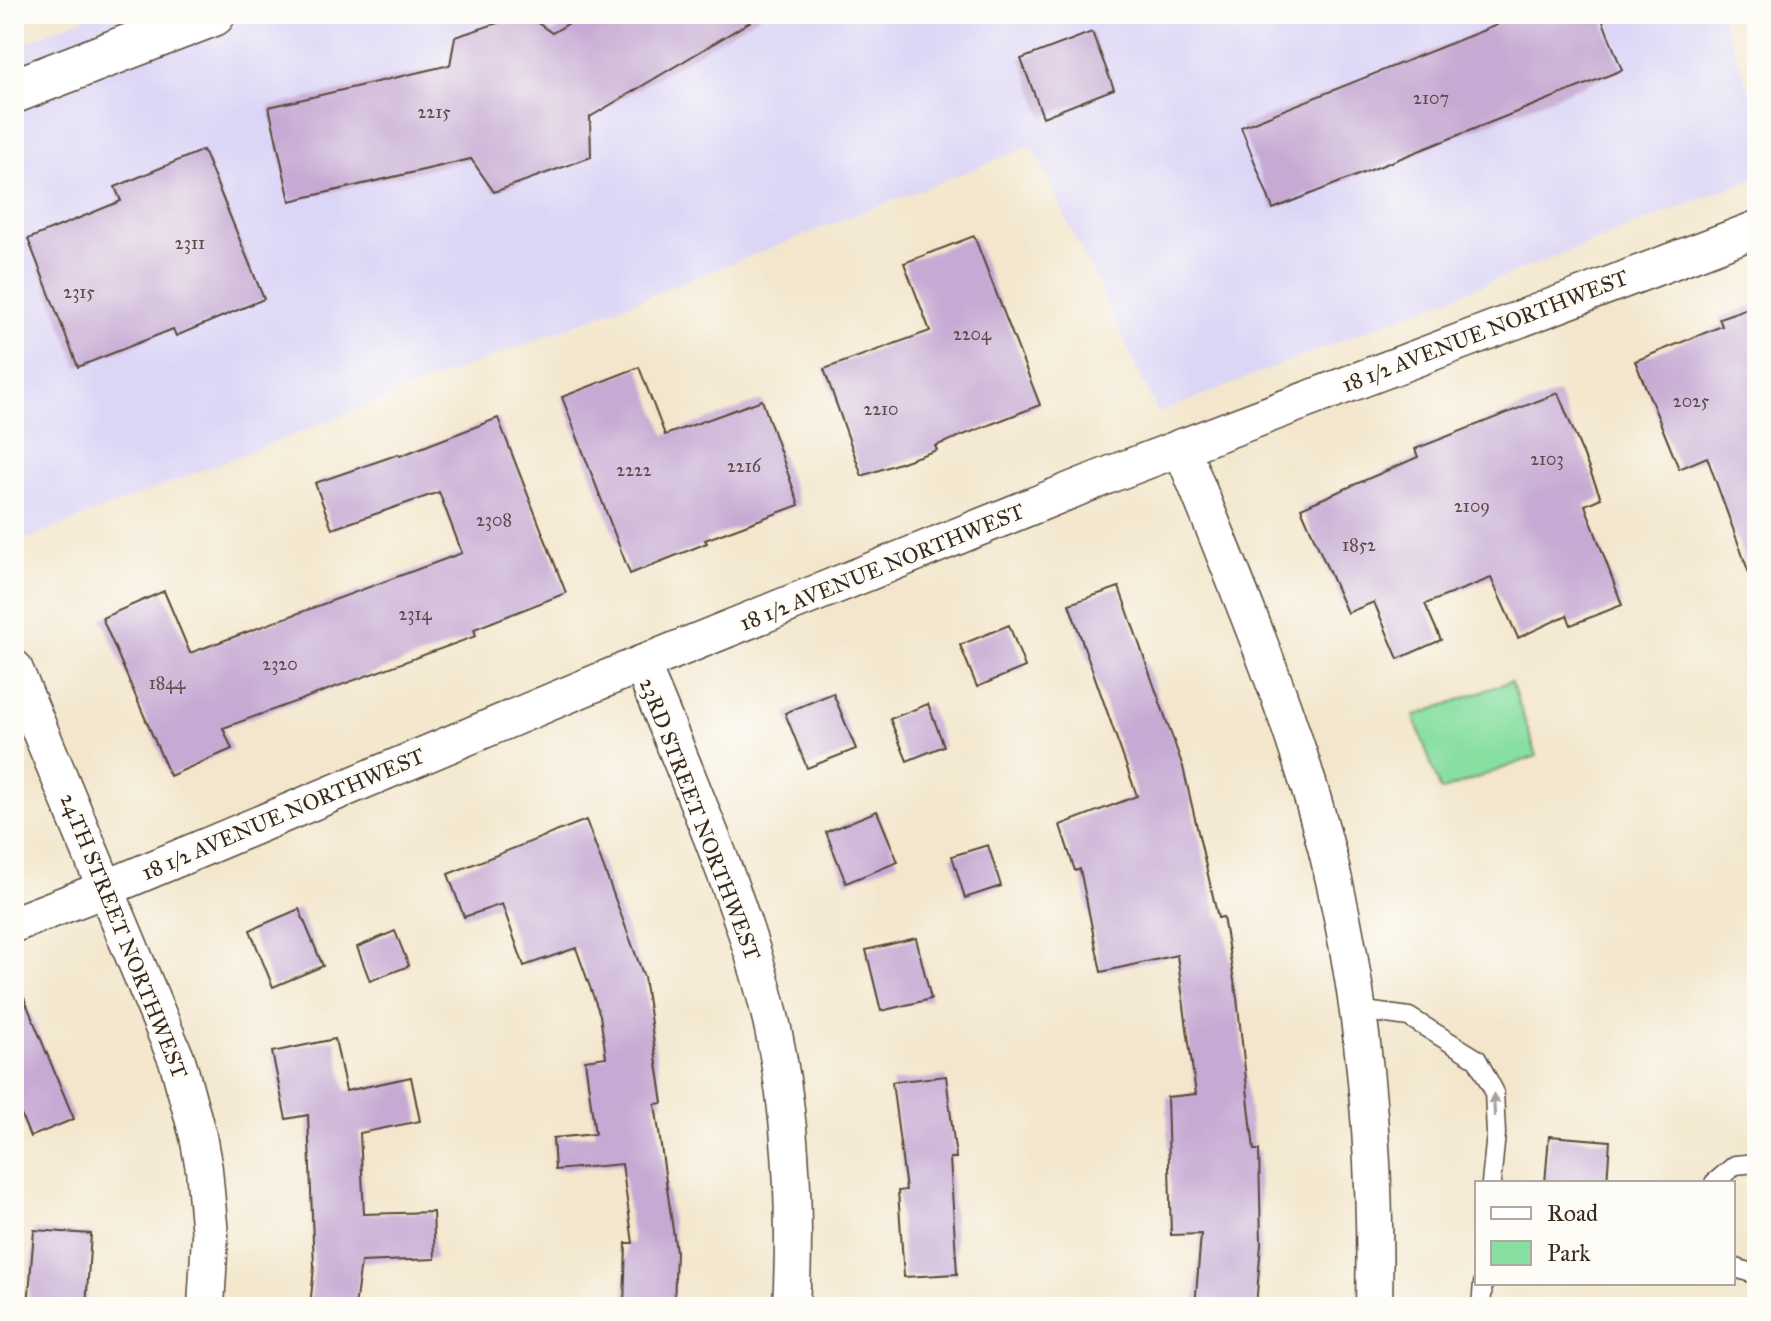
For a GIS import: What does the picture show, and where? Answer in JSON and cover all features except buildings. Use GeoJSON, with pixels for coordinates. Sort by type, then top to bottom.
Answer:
{"type":"FeatureCollection","features":[{"type":"Feature","properties":{"kind":"street"},"geometry":{"type":"LineString","coordinates":[[14,91],[213,14]]}},
{"type":"Feature","properties":{"kind":"street","name":"18 1/2 AVENUE NORTHWEST"},"geometry":{"type":"LineString","coordinates":[[14,924],[105,889],[641,664],[1181,447],[1757,229]]}},
{"type":"Feature","properties":{"kind":"street"},"geometry":{"type":"LineString","coordinates":[[1181,447],[1270,669],[1306,779],[1334,880],[1358,1010],[1373,1140],[1374,1307]]}},
{"type":"Feature","properties":{"kind":"street","name":"23RD STREET NORTHWEST"},"geometry":{"type":"LineString","coordinates":[[641,664],[671,732],[737,904],[773,1030],[786,1109],[791,1174],[791,1307]]}},
{"type":"Feature","properties":{"kind":"street","name":"24TH STREET NORTHWEST"},"geometry":{"type":"LineString","coordinates":[[14,668],[178,1063],[198,1136],[210,1235],[206,1307]]}},
{"type":"Feature","properties":{"kind":"lane"},"geometry":{"type":"LineString","coordinates":[[1358,1010],[1409,1017],[1477,1059],[1494,1091],[1496,1134],[1491,1181]]}},
{"type":"Feature","properties":{"kind":"lane"},"geometry":{"type":"LineString","coordinates":[[1716,1181],[1735,1165],[1757,1163]]}},
{"type":"Feature","properties":{"kind":"lane"},"geometry":{"type":"LineString","coordinates":[[1735,1268],[1757,1275]]}},
{"type":"Feature","properties":{"kind":"lane"},"geometry":{"type":"LineString","coordinates":[[1481,1307],[1483,1285]]}},
{"type":"Feature","properties":{"kind":"shaded area"},"geometry":{"type":"Polygon","coordinates":[[[94,14],[1720,14],[1757,109],[1757,177],[1158,413],[1032,146],[14,544],[14,47],[94,14]]]}},
{"type":"Feature","properties":{"kind":"green space"},"geometry":{"type":"Polygon","coordinates":[[[1511,681],[1537,756],[1441,791],[1414,716],[1511,681]]]}}]}
